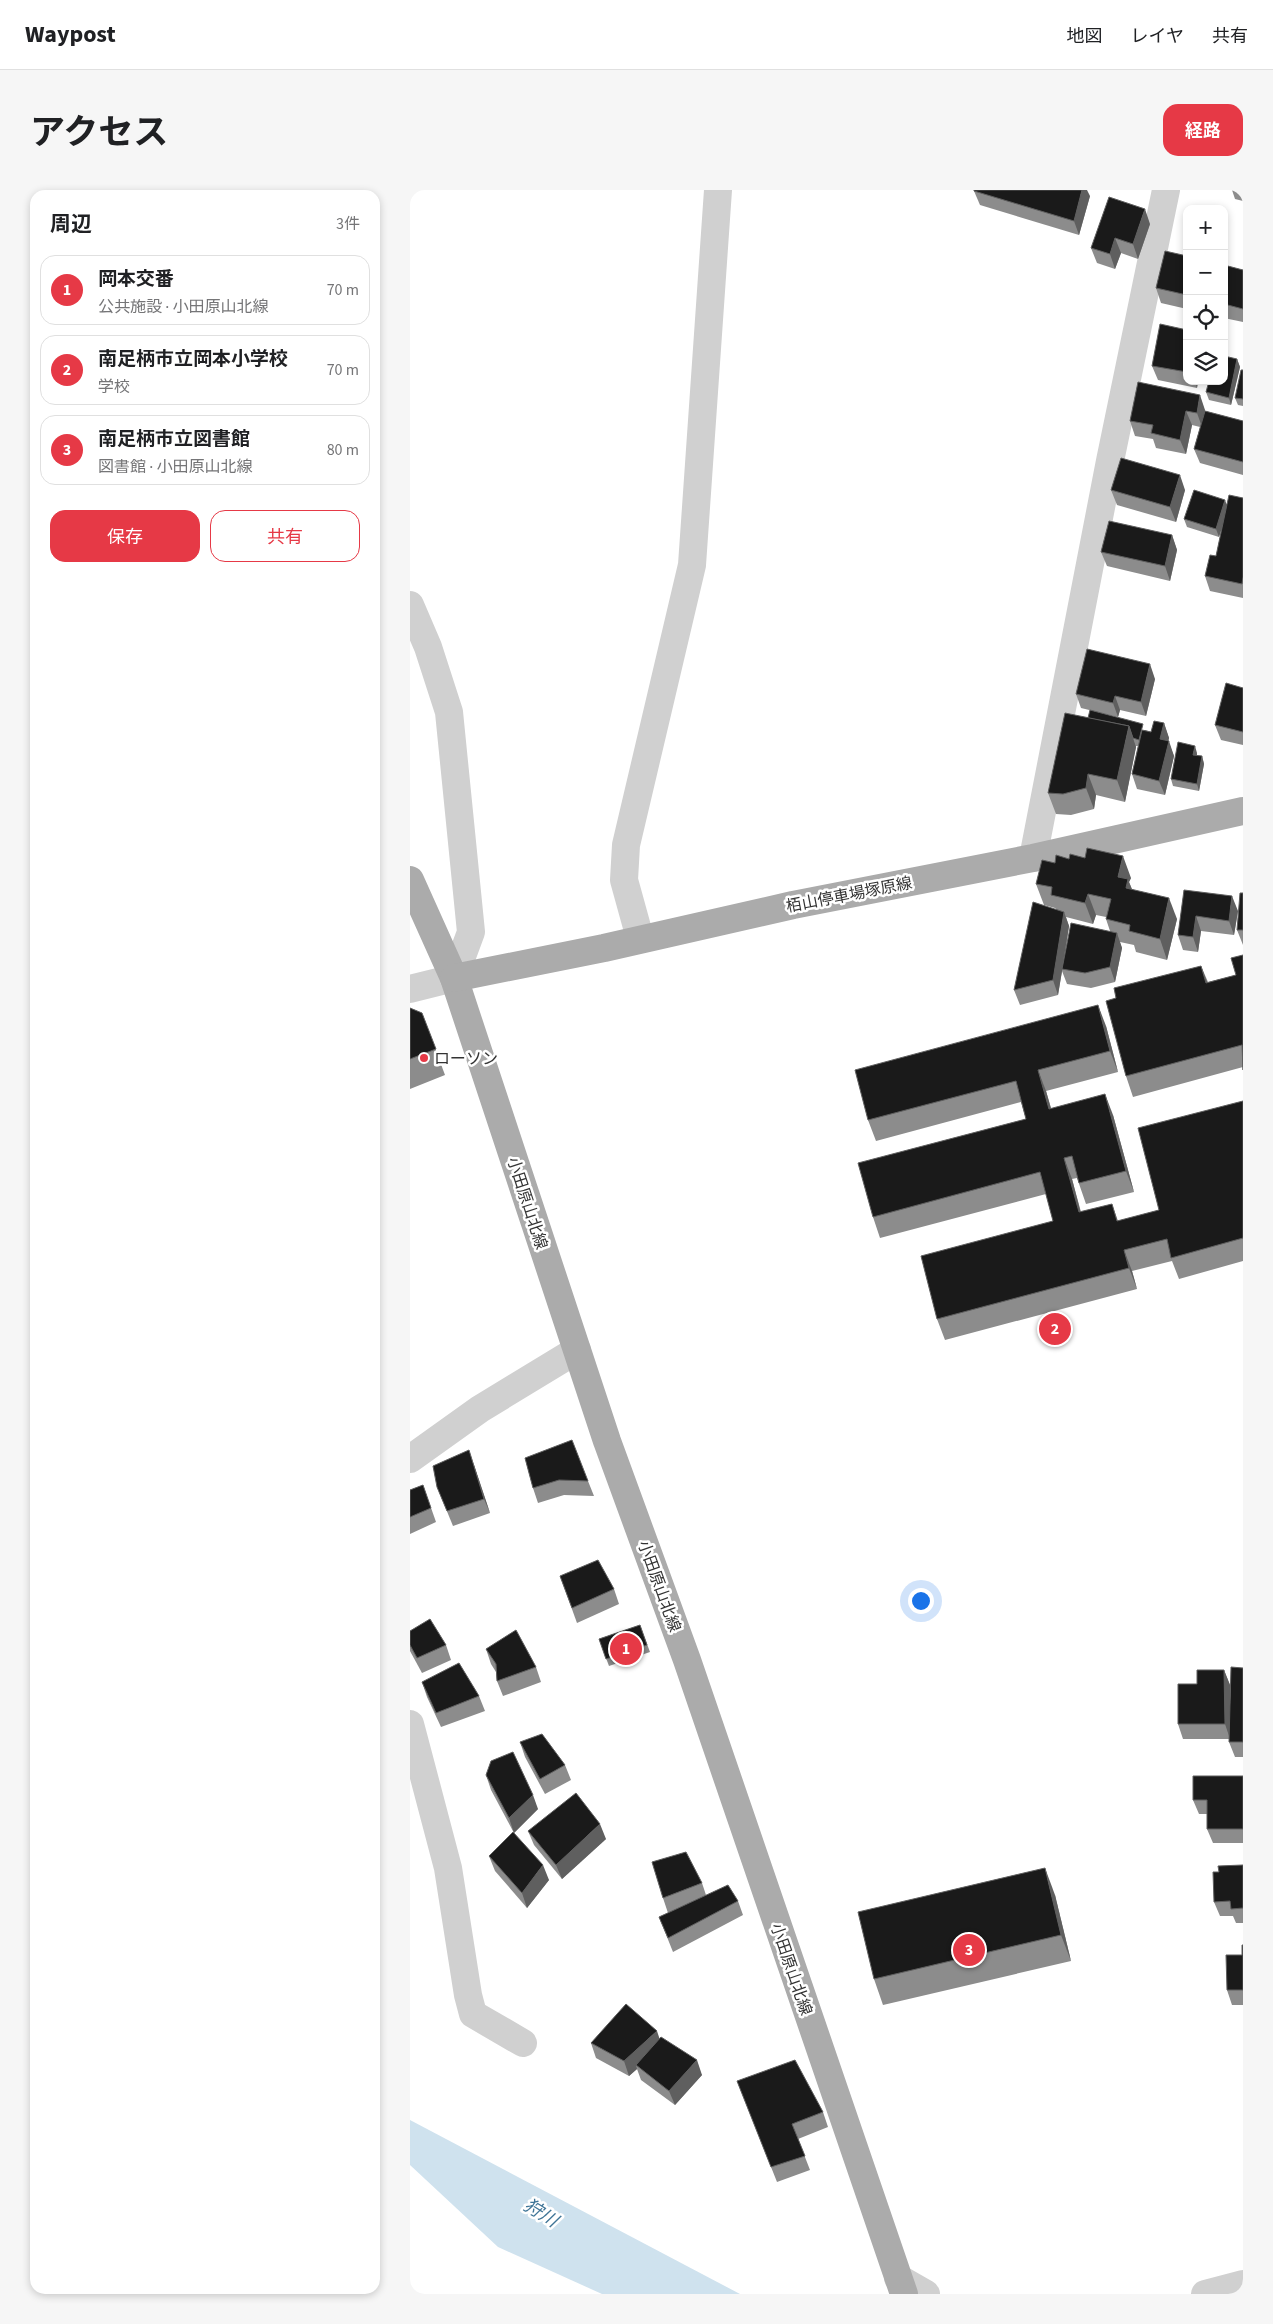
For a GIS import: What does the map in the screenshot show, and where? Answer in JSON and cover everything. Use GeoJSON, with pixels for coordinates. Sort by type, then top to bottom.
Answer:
{"type":"FeatureCollection","features":[{"type":"Feature","properties":{"kind":"main road","name":"栢山停車場塚原線"},"geometry":{"type":"LineString","coordinates":[[454,978],[794,905],[1033,858],[1243,810]]}},
{"type":"Feature","properties":{"kind":"main road","name":"小田原山北線"},"geometry":{"type":"LineString","coordinates":[[410,880],[454,978],[607,1441],[687,1660],[901,2286]]}},
{"type":"Feature","properties":{"kind":"street"},"geometry":{"type":"LineString","coordinates":[[640,938],[624,880],[626,845],[692,565],[718,190]]}},
{"type":"Feature","properties":{"kind":"street"},"geometry":{"type":"LineString","coordinates":[[1033,858],[1110,461],[1166,190]]}},
{"type":"Feature","properties":{"kind":"street"},"geometry":{"type":"LineString","coordinates":[[410,605],[428,647],[450,722],[471,932],[454,978],[410,989]]}},
{"type":"Feature","properties":{"kind":"street"},"geometry":{"type":"LineString","coordinates":[[410,1459],[480,1409],[576,1350]]}},
{"type":"Feature","properties":{"kind":"street"},"geometry":{"type":"LineString","coordinates":[[410,1724],[448,1868],[468,1996],[473,2014],[522,2043]]}},
{"type":"Feature","properties":{"kind":"street"},"geometry":{"type":"LineString","coordinates":[[1205,2294],[1243,2284]]}},
{"type":"Feature","properties":{"kind":"street"},"geometry":{"type":"LineString","coordinates":[[901,2286],[926,2294]]}},
{"type":"Feature","properties":{"kind":"water","name":"狩川"},"geometry":{"type":"Polygon","coordinates":[[[410,2120],[740,2294],[602,2294],[498,2247],[410,2165],[410,2120]]]}},
{"type":"Feature","properties":{"kind":"building"},"geometry":{"type":"Polygon","coordinates":[[[974,190],[1082,190],[1074,221],[974,190]]]}},
{"type":"Feature","properties":{"kind":"building"},"geometry":{"type":"Polygon","coordinates":[[[1109,197],[1145,209],[1133,244],[1115,238],[1110,254],[1091,248],[1109,197]]]}},
{"type":"Feature","properties":{"kind":"building"},"geometry":{"type":"Polygon","coordinates":[[[1165,251],[1183,255],[1183,294],[1156,288],[1165,251]]]}},
{"type":"Feature","properties":{"kind":"building"},"geometry":{"type":"Polygon","coordinates":[[[1228,266],[1243,270],[1243,309],[1228,305],[1228,266]]]}},
{"type":"Feature","properties":{"kind":"building"},"geometry":{"type":"Polygon","coordinates":[[[1160,324],[1183,329],[1183,371],[1152,366],[1160,324]]]}},
{"type":"Feature","properties":{"kind":"building"},"geometry":{"type":"Polygon","coordinates":[[[1228,357],[1237,359],[1229,398],[1206,392],[1208,385],[1228,385],[1228,357]]]}},
{"type":"Feature","properties":{"kind":"building"},"geometry":{"type":"Polygon","coordinates":[[[1241,370],[1243,370],[1243,399],[1235,398],[1241,370]]]}},
{"type":"Feature","properties":{"kind":"building"},"geometry":{"type":"Polygon","coordinates":[[[1138,382],[1200,395],[1197,413],[1186,411],[1180,440],[1151,433],[1153,425],[1130,421],[1138,382]]]}},
{"type":"Feature","properties":{"kind":"building"},"geometry":{"type":"Polygon","coordinates":[[[1205,411],[1243,421],[1243,462],[1194,449],[1205,411]]]}},
{"type":"Feature","properties":{"kind":"building"},"geometry":{"type":"Polygon","coordinates":[[[1121,458],[1180,475],[1170,507],[1111,490],[1121,458]]]}},
{"type":"Feature","properties":{"kind":"building"},"geometry":{"type":"Polygon","coordinates":[[[1194,490],[1225,500],[1216,529],[1184,519],[1194,490]]]}},
{"type":"Feature","properties":{"kind":"building"},"geometry":{"type":"Polygon","coordinates":[[[1229,495],[1243,498],[1242,584],[1205,576],[1210,555],[1216,556],[1229,495]]]}},
{"type":"Feature","properties":{"kind":"building"},"geometry":{"type":"Polygon","coordinates":[[[1109,521],[1172,535],[1165,566],[1101,552],[1109,521]]]}},
{"type":"Feature","properties":{"kind":"building"},"geometry":{"type":"Polygon","coordinates":[[[1087,649],[1150,664],[1141,702],[1115,696],[1113,703],[1076,694],[1087,649]]]}},
{"type":"Feature","properties":{"kind":"building"},"geometry":{"type":"Polygon","coordinates":[[[1226,683],[1243,688],[1243,732],[1215,725],[1226,683]]]}},
{"type":"Feature","properties":{"kind":"building"},"geometry":{"type":"Polygon","coordinates":[[[1090,710],[1143,724],[1139,740],[1133,738],[1129,726],[1088,718],[1090,710]]]}},
{"type":"Feature","properties":{"kind":"building"},"geometry":{"type":"Polygon","coordinates":[[[1065,713],[1129,726],[1117,780],[1088,774],[1086,788],[1063,794],[1048,793],[1065,713]]]}},
{"type":"Feature","properties":{"kind":"building"},"geometry":{"type":"Polygon","coordinates":[[[1154,721],[1164,723],[1160,739],[1169,741],[1159,781],[1132,774],[1142,730],[1151,732],[1154,721]]]}},
{"type":"Feature","properties":{"kind":"building"},"geometry":{"type":"Polygon","coordinates":[[[1178,742],[1195,746],[1193,755],[1202,756],[1197,784],[1171,779],[1178,742]]]}},
{"type":"Feature","properties":{"kind":"building"},"geometry":{"type":"Polygon","coordinates":[[[1087,848],[1123,856],[1118,877],[1128,879],[1126,888],[1169,898],[1160,939],[1129,931],[1130,925],[1106,919],[1111,899],[1088,894],[1085,903],[1051,895],[1052,887],[1036,884],[1042,860],[1055,863],[1056,855],[1069,859],[1070,854],[1085,858],[1087,848]]]}},
{"type":"Feature","properties":{"kind":"building"},"geometry":{"type":"Polygon","coordinates":[[[1184,890],[1232,896],[1229,921],[1196,916],[1193,937],[1178,935],[1184,890]]]}},
{"type":"Feature","properties":{"kind":"building"},"geometry":{"type":"Polygon","coordinates":[[[1240,893],[1243,893],[1243,930],[1237,930],[1240,893]]]}},
{"type":"Feature","properties":{"kind":"building"},"geometry":{"type":"Polygon","coordinates":[[[1033,902],[1064,912],[1053,980],[1014,990],[1033,902]]]}},
{"type":"Feature","properties":{"kind":"building"},"geometry":{"type":"Polygon","coordinates":[[[1071,923],[1117,933],[1110,967],[1085,973],[1062,969],[1071,923]]]}},
{"type":"Feature","properties":{"kind":"building"},"geometry":{"type":"Polygon","coordinates":[[[1243,955],[1243,1070],[1242,1045],[1126,1076],[1106,1001],[1116,998],[1114,988],[1201,966],[1206,983],[1236,975],[1231,958],[1243,955]]]}},
{"type":"Feature","properties":{"kind":"building"},"geometry":{"type":"Polygon","coordinates":[[[1098,1005],[1110,1051],[1038,1070],[1049,1109],[1105,1094],[1126,1171],[1079,1183],[1072,1156],[1064,1158],[1079,1212],[1112,1204],[1117,1221],[1159,1210],[1138,1128],[1243,1101],[1243,1238],[1171,1258],[1167,1239],[1124,1250],[1129,1268],[937,1319],[921,1256],[1053,1221],[1040,1172],[873,1217],[858,1163],[1026,1119],[1016,1081],[868,1120],[855,1070],[1098,1005]]]}},
{"type":"Feature","properties":{"kind":"building"},"geometry":{"type":"Polygon","coordinates":[[[410,1008],[422,1013],[436,1049],[410,1059],[410,1008]]]}},
{"type":"Feature","properties":{"kind":"building"},"geometry":{"type":"Polygon","coordinates":[[[572,1440],[588,1481],[559,1480],[533,1488],[525,1458],[572,1440]]]}},
{"type":"Feature","properties":{"kind":"building"},"geometry":{"type":"Polygon","coordinates":[[[469,1450],[484,1499],[447,1511],[437,1487],[433,1466],[469,1450]]]}},
{"type":"Feature","properties":{"kind":"building"},"geometry":{"type":"Polygon","coordinates":[[[423,1485],[431,1508],[410,1517],[410,1490],[423,1485]]]}},
{"type":"Feature","properties":{"kind":"building"},"geometry":{"type":"Polygon","coordinates":[[[598,1560],[614,1589],[572,1608],[560,1576],[598,1560]]]}},
{"type":"Feature","properties":{"kind":"building"},"geometry":{"type":"Polygon","coordinates":[[[430,1619],[446,1645],[417,1658],[410,1645],[410,1631],[430,1619]]]}},
{"type":"Feature","properties":{"kind":"building"},"geometry":{"type":"Polygon","coordinates":[[[640,1625],[647,1645],[606,1659],[599,1639],[640,1625]]]}},
{"type":"Feature","properties":{"kind":"building"},"geometry":{"type":"Polygon","coordinates":[[[516,1630],[536,1667],[497,1681],[496,1664],[486,1649],[516,1630]]]}},
{"type":"Feature","properties":{"kind":"building"},"geometry":{"type":"Polygon","coordinates":[[[459,1663],[479,1696],[436,1713],[422,1682],[459,1663]]]}},
{"type":"Feature","properties":{"kind":"building"},"geometry":{"type":"Polygon","coordinates":[[[1231,1667],[1243,1668],[1243,1742],[1229,1742],[1231,1667]]]}},
{"type":"Feature","properties":{"kind":"building"},"geometry":{"type":"Polygon","coordinates":[[[1197,1670],[1224,1670],[1225,1724],[1178,1724],[1178,1684],[1197,1684],[1197,1670]]]}},
{"type":"Feature","properties":{"kind":"building"},"geometry":{"type":"Polygon","coordinates":[[[542,1734],[565,1765],[540,1779],[520,1742],[542,1734]]]}},
{"type":"Feature","properties":{"kind":"building"},"geometry":{"type":"Polygon","coordinates":[[[513,1752],[533,1795],[509,1818],[486,1775],[491,1761],[513,1752]]]}},
{"type":"Feature","properties":{"kind":"building"},"geometry":{"type":"Polygon","coordinates":[[[1193,1776],[1243,1776],[1243,1829],[1207,1829],[1207,1800],[1193,1800],[1193,1776]]]}},
{"type":"Feature","properties":{"kind":"building"},"geometry":{"type":"Polygon","coordinates":[[[576,1793],[600,1824],[556,1865],[528,1831],[576,1793]]]}},
{"type":"Feature","properties":{"kind":"building"},"geometry":{"type":"Polygon","coordinates":[[[513,1832],[543,1865],[522,1893],[489,1856],[513,1832]]]}},
{"type":"Feature","properties":{"kind":"building"},"geometry":{"type":"Polygon","coordinates":[[[686,1852],[702,1883],[663,1898],[652,1862],[686,1852]]]}},
{"type":"Feature","properties":{"kind":"building"},"geometry":{"type":"Polygon","coordinates":[[[1243,1865],[1243,1908],[1231,1909],[1230,1901],[1214,1902],[1213,1872],[1219,1872],[1218,1866],[1243,1865]]]}},
{"type":"Feature","properties":{"kind":"building"},"geometry":{"type":"Polygon","coordinates":[[[1045,1868],[1061,1935],[874,1979],[858,1912],[1045,1868]]]}},
{"type":"Feature","properties":{"kind":"building"},"geometry":{"type":"Polygon","coordinates":[[[728,1885],[738,1901],[668,1938],[659,1917],[728,1885]]]}},
{"type":"Feature","properties":{"kind":"building"},"geometry":{"type":"Polygon","coordinates":[[[1242,1945],[1243,1990],[1227,1990],[1226,1955],[1242,1955],[1242,1945]]]}},
{"type":"Feature","properties":{"kind":"building"},"geometry":{"type":"Polygon","coordinates":[[[626,2004],[657,2031],[624,2061],[591,2043],[626,2004]]]}},
{"type":"Feature","properties":{"kind":"building"},"geometry":{"type":"Polygon","coordinates":[[[661,2037],[697,2060],[669,2091],[636,2065],[661,2037]]]}},
{"type":"Feature","properties":{"kind":"building"},"geometry":{"type":"Polygon","coordinates":[[[795,2060],[823,2112],[792,2124],[805,2156],[771,2167],[737,2081],[795,2060]]]}},
{"type":"Feature","properties":{"kind":"place","name":"ローソン"},"geometry":{"type":"Point","coordinates":[424,1058]}},
{"type":"Feature","properties":{"kind":"place","name":"南足柄市立岡本小学校"},"geometry":{"type":"Point","coordinates":[1055,1329]}},
{"type":"Feature","properties":{"kind":"place","name":"岡本交番"},"geometry":{"type":"Point","coordinates":[626,1649]}},
{"type":"Feature","properties":{"kind":"place","name":"南足柄市立図書館"},"geometry":{"type":"Point","coordinates":[969,1950]}}]}
